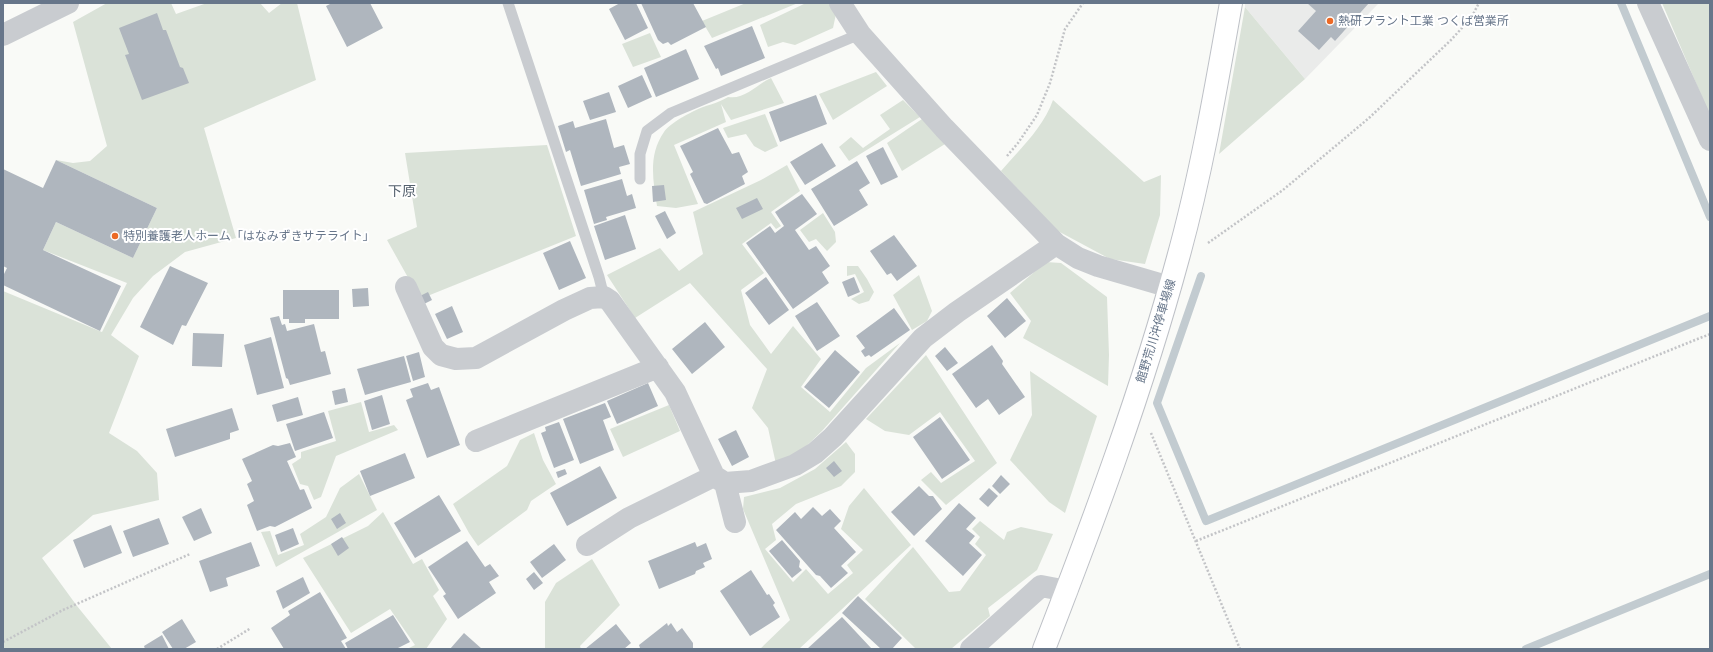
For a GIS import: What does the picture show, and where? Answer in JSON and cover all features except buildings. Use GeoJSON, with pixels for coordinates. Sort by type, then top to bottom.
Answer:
{"type":"FeatureCollection","features":[{"type":"Feature","properties":{"kind":"main road","name":"館野荒川沖停車場線"},"geometry":{"type":"LineString","coordinates":[[1044,649],[1067,591],[1130,416],[1170,287],[1196,187],[1230,3]]}},
{"type":"Feature","properties":{"kind":"street"},"geometry":{"type":"LineString","coordinates":[[3,35],[68,3]]}},
{"type":"Feature","properties":{"kind":"street"},"geometry":{"type":"LineString","coordinates":[[840,3],[860,34],[944,128],[1056,244],[1078,258],[1098,266],[1170,287]]}},
{"type":"Feature","properties":{"kind":"street"},"geometry":{"type":"LineString","coordinates":[[1648,3],[1710,140]]}},
{"type":"Feature","properties":{"kind":"street"},"geometry":{"type":"LineString","coordinates":[[587,545],[629,518],[719,480],[751,481],[795,465],[815,453],[833,437],[923,338],[957,312],[1056,244]]}},
{"type":"Feature","properties":{"kind":"street"},"geometry":{"type":"LineString","coordinates":[[406,288],[433,347],[441,355],[456,359],[476,358],[564,310],[590,298],[604,297],[610,301],[675,392],[719,480],[735,522]]}},
{"type":"Feature","properties":{"kind":"street"},"geometry":{"type":"LineString","coordinates":[[476,441],[658,367]]}},
{"type":"Feature","properties":{"kind":"street"},"geometry":{"type":"LineString","coordinates":[[971,649],[1041,586],[1067,591]]}},
{"type":"Feature","properties":{"kind":"lane"},"geometry":{"type":"LineString","coordinates":[[508,3],[599,277],[604,297]]}},
{"type":"Feature","properties":{"kind":"lane"},"geometry":{"type":"LineString","coordinates":[[640,179],[640,154],[647,131],[671,113],[860,34]]}},
{"type":"Feature","properties":{"kind":"path"},"geometry":{"type":"LineString","coordinates":[[990,176],[1018,144],[1037,115],[1050,83],[1065,29],[1083,3]]}},
{"type":"Feature","properties":{"kind":"path"},"geometry":{"type":"LineString","coordinates":[[1178,257],[1206,244],[1283,190],[1369,118],[1451,40],[1471,18],[1479,3]]}},
{"type":"Feature","properties":{"kind":"path"},"geometry":{"type":"LineString","coordinates":[[1196,541],[1710,334]]}},
{"type":"Feature","properties":{"kind":"path"},"geometry":{"type":"LineString","coordinates":[[1130,416],[1153,434],[1240,649]]}},
{"type":"Feature","properties":{"kind":"path"},"geometry":{"type":"LineString","coordinates":[[3,642],[63,610],[190,554]]}},
{"type":"Feature","properties":{"kind":"path"},"geometry":{"type":"LineString","coordinates":[[216,649],[251,628]]}},
{"type":"Feature","properties":{"kind":"shaded area"},"geometry":{"type":"Polygon","coordinates":[[[107,3],[171,3],[176,14],[207,3],[260,3],[269,13],[282,3],[297,3],[316,80],[204,128],[236,238],[185,252],[153,276],[133,298],[111,335],[139,356],[109,433],[137,451],[157,473],[159,500],[93,515],[42,558],[77,606],[112,649],[3,649],[3,291],[102,332],[127,283],[43,250],[56,222],[133,258],[157,208],[56,160],[73,163],[90,161],[107,146],[73,22],[107,3]]]}},
{"type":"Feature","properties":{"kind":"shaded area"},"geometry":{"type":"Polygon","coordinates":[[[746,3],[798,3],[712,38],[702,21],[746,3]]]}},
{"type":"Feature","properties":{"kind":"shaded area"},"geometry":{"type":"Polygon","coordinates":[[[806,3],[829,3],[836,14],[833,28],[795,45],[783,42],[768,47],[760,25],[806,3]]]}},
{"type":"Feature","properties":{"kind":"shaded area"},"geometry":{"type":"Polygon","coordinates":[[[1245,3],[1379,3],[1305,79],[1245,7],[1245,3]]]}},
{"type":"Feature","properties":{"kind":"shaded area"},"geometry":{"type":"Polygon","coordinates":[[[1662,3],[1710,3],[1710,116],[1662,3]]]}},
{"type":"Feature","properties":{"kind":"shaded area"},"geometry":{"type":"Polygon","coordinates":[[[1245,7],[1305,79],[1219,154],[1245,7]]]}},
{"type":"Feature","properties":{"kind":"shaded area"},"geometry":{"type":"Polygon","coordinates":[[[650,33],[661,57],[633,67],[622,44],[650,33]]]}},
{"type":"Feature","properties":{"kind":"shaded area"},"geometry":{"type":"Polygon","coordinates":[[[876,72],[887,86],[833,120],[819,94],[876,72]]]}},
{"type":"Feature","properties":{"kind":"shaded area"},"geometry":{"type":"Polygon","coordinates":[[[771,78],[784,103],[731,120],[721,104],[726,122],[674,145],[698,204],[676,208],[657,206],[653,177],[654,159],[659,141],[666,129],[678,120],[698,109],[728,97],[745,94],[771,78]]]}},
{"type":"Feature","properties":{"kind":"shaded area"},"geometry":{"type":"Polygon","coordinates":[[[903,100],[920,117],[849,161],[839,147],[851,137],[863,148],[890,129],[880,115],[903,100]]]}},
{"type":"Feature","properties":{"kind":"shaded area"},"geometry":{"type":"Polygon","coordinates":[[[1053,100],[1144,182],[1161,175],[1160,215],[1145,264],[1110,259],[1056,230],[1001,171],[1037,129],[1049,110],[1053,100]]]}},
{"type":"Feature","properties":{"kind":"shaded area"},"geometry":{"type":"Polygon","coordinates":[[[765,114],[778,146],[765,152],[754,146],[746,134],[728,138],[723,128],[765,114]]]}},
{"type":"Feature","properties":{"kind":"shaded area"},"geometry":{"type":"Polygon","coordinates":[[[922,119],[945,144],[902,171],[887,143],[922,119]]]}},
{"type":"Feature","properties":{"kind":"shaded area"},"geometry":{"type":"Polygon","coordinates":[[[547,145],[576,236],[420,299],[387,240],[417,227],[405,153],[547,145]]]}},
{"type":"Feature","properties":{"kind":"shaded area"},"geometry":{"type":"Polygon","coordinates":[[[787,165],[800,191],[771,212],[781,226],[776,229],[771,223],[742,244],[764,273],[741,290],[750,325],[771,354],[793,326],[821,359],[801,387],[830,412],[866,368],[900,343],[822,431],[794,458],[776,464],[768,428],[752,408],[767,369],[690,283],[635,318],[607,275],[660,248],[679,271],[703,254],[693,212],[761,180],[787,165]]]}},
{"type":"Feature","properties":{"kind":"shaded area"},"geometry":{"type":"Polygon","coordinates":[[[823,213],[835,232],[836,242],[827,251],[816,239],[809,242],[800,230],[823,213]]]}},
{"type":"Feature","properties":{"kind":"shaded area"},"geometry":{"type":"Polygon","coordinates":[[[1046,262],[1061,263],[1107,297],[1109,355],[1108,386],[1023,338],[1031,321],[1010,293],[1046,262]]]}},
{"type":"Feature","properties":{"kind":"shaded area"},"geometry":{"type":"Polygon","coordinates":[[[847,266],[858,266],[867,279],[874,292],[869,301],[859,304],[851,299],[864,292],[855,274],[847,276],[847,266]]]}},
{"type":"Feature","properties":{"kind":"shaded area"},"geometry":{"type":"Polygon","coordinates":[[[919,275],[932,311],[927,321],[912,330],[893,295],[919,275]]]}},
{"type":"Feature","properties":{"kind":"shaded area"},"geometry":{"type":"Polygon","coordinates":[[[926,355],[997,463],[946,505],[921,480],[931,472],[941,483],[975,461],[940,412],[909,435],[885,431],[866,419],[926,355]]]}},
{"type":"Feature","properties":{"kind":"shaded area"},"geometry":{"type":"Polygon","coordinates":[[[1030,371],[1097,416],[1065,513],[1049,502],[1010,460],[1032,415],[1030,371]]]}},
{"type":"Feature","properties":{"kind":"shaded area"},"geometry":{"type":"Polygon","coordinates":[[[361,402],[369,432],[394,425],[398,430],[336,456],[321,497],[314,500],[308,486],[300,484],[292,464],[301,458],[301,452],[336,441],[328,411],[361,402]]]}},
{"type":"Feature","properties":{"kind":"shaded area"},"geometry":{"type":"Polygon","coordinates":[[[669,405],[680,431],[623,457],[610,429],[669,405]]]}},
{"type":"Feature","properties":{"kind":"shaded area"},"geometry":{"type":"Polygon","coordinates":[[[534,433],[543,460],[556,484],[531,501],[527,510],[478,546],[453,504],[507,466],[520,440],[534,433]]]}},
{"type":"Feature","properties":{"kind":"shaded area"},"geometry":{"type":"Polygon","coordinates":[[[846,442],[855,454],[855,472],[841,486],[796,504],[772,524],[776,540],[765,549],[793,582],[806,569],[828,594],[853,573],[847,565],[863,550],[841,529],[849,506],[864,488],[911,545],[799,649],[760,649],[790,620],[743,509],[744,497],[780,488],[815,469],[846,442]]]}},
{"type":"Feature","properties":{"kind":"shaded area"},"geometry":{"type":"Polygon","coordinates":[[[359,474],[377,510],[276,567],[261,532],[270,531],[278,555],[304,545],[300,534],[326,517],[340,488],[359,474]]]}},
{"type":"Feature","properties":{"kind":"shaded area"},"geometry":{"type":"Polygon","coordinates":[[[383,512],[413,564],[422,559],[439,590],[433,596],[447,619],[426,649],[407,649],[415,645],[390,609],[351,633],[303,558],[368,526],[383,512]]]}},
{"type":"Feature","properties":{"kind":"shaded area"},"geometry":{"type":"Polygon","coordinates":[[[980,521],[1004,540],[1007,532],[1021,527],[1053,534],[1037,570],[988,608],[990,616],[951,649],[916,649],[865,599],[913,547],[949,592],[960,591],[986,555],[975,544],[980,537],[972,529],[980,521]]]}},
{"type":"Feature","properties":{"kind":"shaded area"},"geometry":{"type":"Polygon","coordinates":[[[592,559],[620,605],[580,646],[581,649],[545,649],[545,602],[556,583],[592,559]]]}},
{"type":"Feature","properties":{"kind":"waterway"},"geometry":{"type":"LineString","coordinates":[[1621,3],[1710,217]]}},
{"type":"Feature","properties":{"kind":"waterway"},"geometry":{"type":"LineString","coordinates":[[1201,276],[1157,403],[1206,521],[1710,316]]}},
{"type":"Feature","properties":{"kind":"waterway"},"geometry":{"type":"LineString","coordinates":[[1526,649],[1710,574]]}},
{"type":"Feature","properties":{"kind":"place","name":"熱研プラント工業 つくば営業所"},"geometry":{"type":"Point","coordinates":[1330,21]}},
{"type":"Feature","properties":{"kind":"place","name":"特別養護老人ホーム「はなみずきサテライト」"},"geometry":{"type":"Point","coordinates":[115,236]}},
{"type":"Feature","properties":{"kind":"district","name":"下原"},"geometry":{"type":"Point","coordinates":[402,191]}}]}
